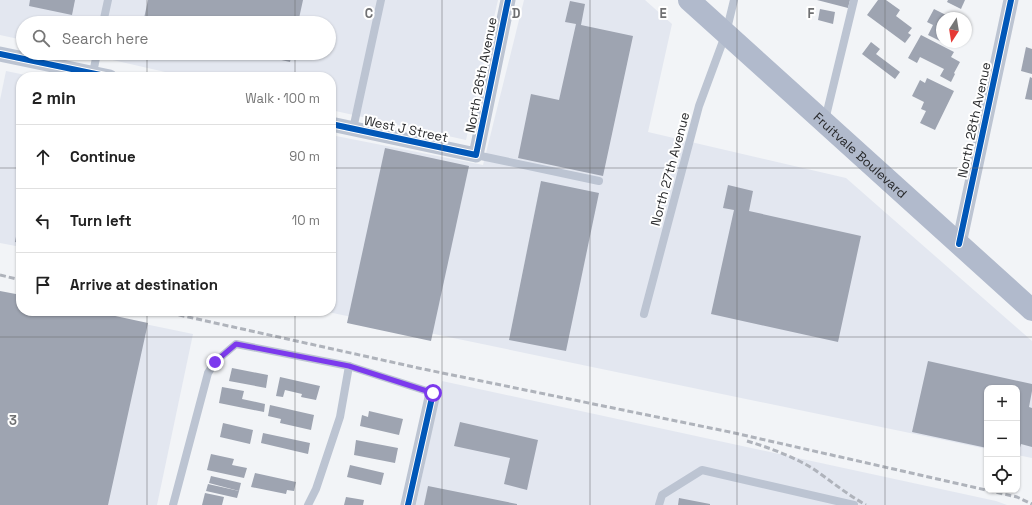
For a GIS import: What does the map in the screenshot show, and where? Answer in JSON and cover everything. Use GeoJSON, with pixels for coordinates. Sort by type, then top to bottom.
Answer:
{"type":"FeatureCollection","features":[{"type":"Feature","properties":{"kind":"main road","name":"Fruitvale Boulevard"},"geometry":{"type":"LineString","coordinates":[[689,0],[1032,310]]}},
{"type":"Feature","properties":{"kind":"street","name":"North 26th Avenue"},"geometry":{"type":"LineString","coordinates":[[476,155],[508,0]]}},
{"type":"Feature","properties":{"kind":"street","name":"North 28th Avenue"},"geometry":{"type":"LineString","coordinates":[[959,244],[1011,0]]}},
{"type":"Feature","properties":{"kind":"street"},"geometry":{"type":"LineString","coordinates":[[0,54],[16,57]]}},
{"type":"Feature","properties":{"kind":"street"},"geometry":{"type":"LineString","coordinates":[[29,60],[88,72]]}},
{"type":"Feature","properties":{"kind":"street","name":"West J Street"},"geometry":{"type":"LineString","coordinates":[[336,125],[476,155]]}},
{"type":"Feature","properties":{"kind":"street"},"geometry":{"type":"LineString","coordinates":[[408,505],[433,393]]}},
{"type":"Feature","properties":{"kind":"lane"},"geometry":{"type":"LineString","coordinates":[[105,16],[108,0]]}},
{"type":"Feature","properties":{"kind":"lane"},"geometry":{"type":"LineString","coordinates":[[353,129],[381,0]]}},
{"type":"Feature","properties":{"kind":"lane","name":"North 27th Avenue"},"geometry":{"type":"LineString","coordinates":[[644,314],[699,106],[726,33],[734,0]]}},
{"type":"Feature","properties":{"kind":"lane"},"geometry":{"type":"LineString","coordinates":[[824,122],[854,0]]}},
{"type":"Feature","properties":{"kind":"lane"},"geometry":{"type":"LineString","coordinates":[[93,72],[96,60]]}},
{"type":"Feature","properties":{"kind":"lane"},"geometry":{"type":"LineString","coordinates":[[476,155],[599,181]]}},
{"type":"Feature","properties":{"kind":"lane"},"geometry":{"type":"LineString","coordinates":[[173,505],[208,373],[215,362],[236,344],[349,366],[433,393]]}},
{"type":"Feature","properties":{"kind":"lane"},"geometry":{"type":"LineString","coordinates":[[308,505],[316,489],[340,417],[349,366]]}},
{"type":"Feature","properties":{"kind":"lane"},"geometry":{"type":"LineString","coordinates":[[659,505],[662,495],[702,470],[854,505]]}},
{"type":"Feature","properties":{"kind":"shaded area"},"geometry":{"type":"Polygon","coordinates":[[[0,0],[498,0],[466,140],[336,111],[336,72],[165,72],[113,60],[336,60],[336,16],[16,16],[16,38],[0,35],[0,0]]]}},
{"type":"Feature","properties":{"kind":"shaded area"},"geometry":{"type":"Polygon","coordinates":[[[524,0],[645,0],[672,24],[648,132],[846,178],[1032,341],[1032,458],[1020,456],[1020,385],[984,385],[984,448],[336,314],[336,136],[483,165],[524,0]]]}},
{"type":"Feature","properties":{"kind":"shaded area"},"geometry":{"type":"Polygon","coordinates":[[[6,71],[16,73],[16,246],[0,243],[0,100],[6,71]]]}},
{"type":"Feature","properties":{"kind":"shaded area"},"geometry":{"type":"Polygon","coordinates":[[[0,294],[16,307],[16,316],[106,316],[193,334],[157,505],[0,505],[0,294]]]}},
{"type":"Feature","properties":{"kind":"shaded area"},"geometry":{"type":"Polygon","coordinates":[[[442,381],[996,501],[1007,505],[416,505],[442,381]]]}},
{"type":"Feature","properties":{"kind":"building"},"geometry":{"type":"Polygon","coordinates":[[[30,0],[75,0],[72,15],[29,6],[30,0]]]}},
{"type":"Feature","properties":{"kind":"building"},"geometry":{"type":"Polygon","coordinates":[[[148,0],[303,0],[300,16],[145,16],[148,0]]]}},
{"type":"Feature","properties":{"kind":"building"},"geometry":{"type":"Polygon","coordinates":[[[817,0],[850,0],[848,8],[817,0]]]}},
{"type":"Feature","properties":{"kind":"building"},"geometry":{"type":"Polygon","coordinates":[[[878,0],[886,0],[900,10],[896,16],[912,28],[908,33],[911,35],[905,43],[867,15],[878,0]]]}},
{"type":"Feature","properties":{"kind":"building"},"geometry":{"type":"Polygon","coordinates":[[[948,0],[965,0],[961,9],[947,2],[948,0]]]}},
{"type":"Feature","properties":{"kind":"building"},"geometry":{"type":"Polygon","coordinates":[[[570,1],[585,4],[581,25],[633,36],[603,176],[518,158],[531,94],[559,100],[576,24],[565,22],[570,1]]]}},
{"type":"Feature","properties":{"kind":"building"},"geometry":{"type":"Polygon","coordinates":[[[820,9],[835,12],[833,24],[818,20],[820,9]]]}},
{"type":"Feature","properties":{"kind":"building"},"geometry":{"type":"Polygon","coordinates":[[[934,9],[940,12],[936,12],[936,39],[928,35],[933,25],[927,22],[934,9]]]}},
{"type":"Feature","properties":{"kind":"building"},"geometry":{"type":"Polygon","coordinates":[[[921,35],[936,43],[936,48],[946,48],[954,52],[951,57],[960,62],[951,82],[940,76],[944,69],[920,57],[917,63],[908,58],[921,35]]]}},
{"type":"Feature","properties":{"kind":"building"},"geometry":{"type":"Polygon","coordinates":[[[871,42],[880,49],[876,54],[900,72],[895,79],[862,54],[871,42]]]}},
{"type":"Feature","properties":{"kind":"building"},"geometry":{"type":"Polygon","coordinates":[[[1026,47],[1032,49],[1032,74],[1021,71],[1026,47]]]}},
{"type":"Feature","properties":{"kind":"building"},"geometry":{"type":"Polygon","coordinates":[[[1030,77],[1032,78],[1032,100],[1025,99],[1030,77]]]}},
{"type":"Feature","properties":{"kind":"building"},"geometry":{"type":"Polygon","coordinates":[[[927,78],[954,91],[935,130],[920,123],[926,111],[921,109],[924,102],[912,96],[920,80],[925,83],[927,78]]]}},
{"type":"Feature","properties":{"kind":"building"},"geometry":{"type":"Polygon","coordinates":[[[385,148],[469,166],[431,341],[347,323],[385,148]]]}},
{"type":"Feature","properties":{"kind":"building"},"geometry":{"type":"Polygon","coordinates":[[[541,181],[599,193],[566,351],[509,340],[541,181]]]}},
{"type":"Feature","properties":{"kind":"building"},"geometry":{"type":"Polygon","coordinates":[[[728,185],[753,191],[749,211],[861,236],[838,342],[711,314],[734,210],[723,208],[728,185]]]}},
{"type":"Feature","properties":{"kind":"building"},"geometry":{"type":"Polygon","coordinates":[[[0,291],[16,294],[16,316],[115,316],[148,323],[108,505],[0,505],[0,291]]]}},
{"type":"Feature","properties":{"kind":"building"},"geometry":{"type":"Polygon","coordinates":[[[928,361],[1032,384],[1029,407],[1032,408],[1032,447],[1021,444],[1020,448],[1020,385],[984,385],[984,447],[912,432],[928,361]]]}},
{"type":"Feature","properties":{"kind":"building"},"geometry":{"type":"Polygon","coordinates":[[[232,368],[268,375],[266,388],[229,381],[232,368]]]}},
{"type":"Feature","properties":{"kind":"building"},"geometry":{"type":"Polygon","coordinates":[[[280,377],[320,386],[316,400],[301,397],[302,394],[285,390],[283,397],[276,396],[280,377]]]}},
{"type":"Feature","properties":{"kind":"building"},"geometry":{"type":"Polygon","coordinates":[[[222,387],[244,391],[242,399],[265,404],[264,412],[219,403],[222,387]]]}},
{"type":"Feature","properties":{"kind":"building"},"geometry":{"type":"Polygon","coordinates":[[[270,405],[314,415],[311,430],[280,423],[281,419],[268,416],[270,405]]]}},
{"type":"Feature","properties":{"kind":"building"},"geometry":{"type":"Polygon","coordinates":[[[369,411],[403,419],[399,435],[360,426],[362,415],[368,417],[369,411]]]}},
{"type":"Feature","properties":{"kind":"building"},"geometry":{"type":"Polygon","coordinates":[[[460,422],[538,440],[527,490],[504,484],[510,458],[454,446],[460,422]]]}},
{"type":"Feature","properties":{"kind":"building"},"geometry":{"type":"Polygon","coordinates":[[[223,423],[253,430],[250,444],[220,437],[223,423]]]}},
{"type":"Feature","properties":{"kind":"building"},"geometry":{"type":"Polygon","coordinates":[[[263,433],[310,443],[308,454],[261,443],[263,433]]]}},
{"type":"Feature","properties":{"kind":"building"},"geometry":{"type":"Polygon","coordinates":[[[356,440],[398,448],[395,463],[354,455],[356,440]]]}},
{"type":"Feature","properties":{"kind":"building"},"geometry":{"type":"Polygon","coordinates":[[[211,454],[234,459],[232,465],[247,468],[244,478],[207,470],[211,454]]]}},
{"type":"Feature","properties":{"kind":"building"},"geometry":{"type":"Polygon","coordinates":[[[350,465],[384,473],[381,485],[347,477],[350,465]]]}},
{"type":"Feature","properties":{"kind":"building"},"geometry":{"type":"Polygon","coordinates":[[[255,473],[296,482],[294,491],[287,490],[286,494],[251,487],[255,473]]]}},
{"type":"Feature","properties":{"kind":"building"},"geometry":{"type":"Polygon","coordinates":[[[211,476],[241,483],[239,491],[209,483],[211,476]]]}},
{"type":"Feature","properties":{"kind":"building"},"geometry":{"type":"Polygon","coordinates":[[[208,484],[239,491],[237,498],[206,491],[208,484]]]}},
{"type":"Feature","properties":{"kind":"building"},"geometry":{"type":"Polygon","coordinates":[[[428,486],[517,504],[517,505],[424,505],[428,486]]]}},
{"type":"Feature","properties":{"kind":"building"},"geometry":{"type":"Polygon","coordinates":[[[205,493],[224,497],[222,505],[202,505],[205,493]]]}},
{"type":"Feature","properties":{"kind":"building"},"geometry":{"type":"Polygon","coordinates":[[[346,497],[364,500],[363,505],[344,505],[346,497]]]}},
{"type":"Feature","properties":{"kind":"building"},"geometry":{"type":"Polygon","coordinates":[[[679,498],[710,504],[710,505],[678,505],[679,498]]]}},
{"type":"Feature","properties":{"kind":"railway"},"geometry":{"type":"LineString","coordinates":[[0,275],[16,279]]}},
{"type":"Feature","properties":{"kind":"railway"},"geometry":{"type":"LineString","coordinates":[[184,316],[423,369],[730,432],[1017,497],[1032,504]]}},
{"type":"Feature","properties":{"kind":"railway"},"geometry":{"type":"LineString","coordinates":[[747,441],[782,453],[807,465],[846,493],[866,505]]}},
{"type":"Feature","properties":{"kind":"cycle path"},"geometry":{"type":"LineString","coordinates":[[336,125],[476,155],[508,0]]}},
{"type":"Feature","properties":{"kind":"cycle path"},"geometry":{"type":"LineString","coordinates":[[959,244],[1011,0]]}},
{"type":"Feature","properties":{"kind":"cycle path"},"geometry":{"type":"LineString","coordinates":[[0,54],[16,57]]}},
{"type":"Feature","properties":{"kind":"cycle path"},"geometry":{"type":"LineString","coordinates":[[29,60],[86,72]]}},
{"type":"Feature","properties":{"kind":"cycle path"},"geometry":{"type":"LineString","coordinates":[[408,505],[433,393]]}},
{"type":"Feature","properties":{"kind":"route"},"geometry":{"type":"LineString","coordinates":[[215,362],[236,344],[349,366],[433,393]]}}]}
